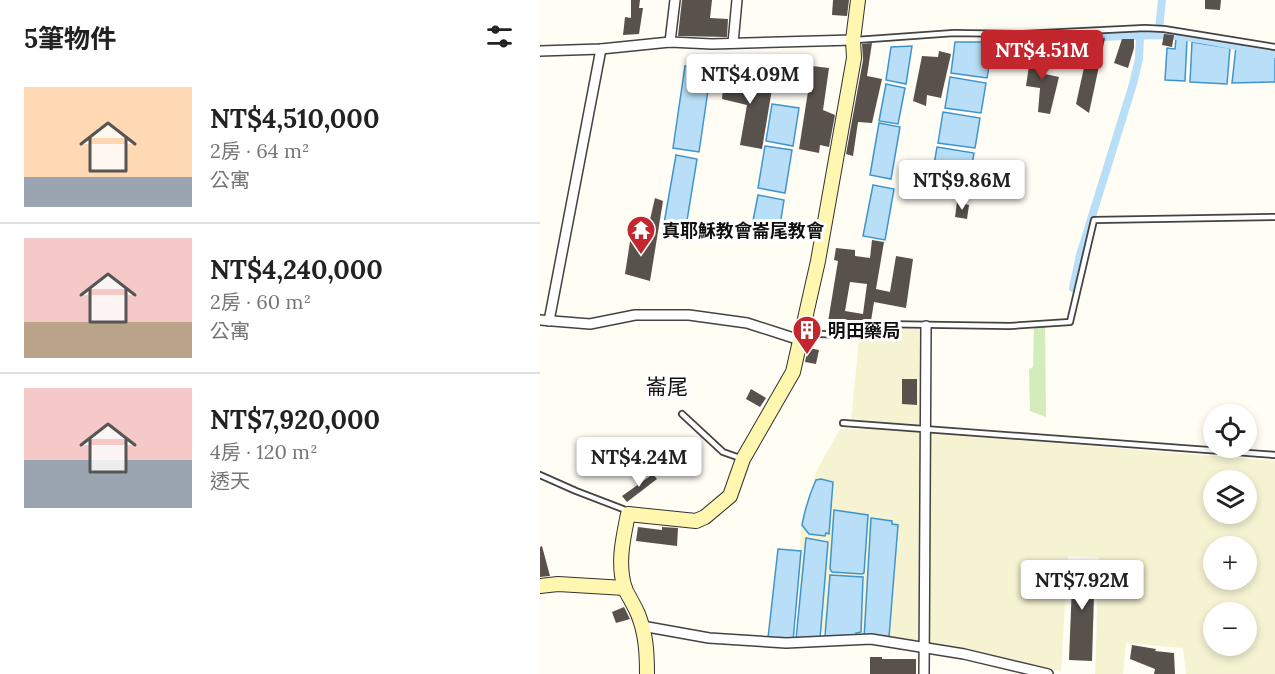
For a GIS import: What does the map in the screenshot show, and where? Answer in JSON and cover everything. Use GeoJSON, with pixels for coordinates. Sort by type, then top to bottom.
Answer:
{"type":"FeatureCollection","features":[{"type":"Feature","properties":{"kind":"street"},"geometry":{"type":"LineString","coordinates":[[670,42],[675,0]]}},
{"type":"Feature","properties":{"kind":"street"},"geometry":{"type":"LineString","coordinates":[[733,43],[737,0]]}},
{"type":"Feature","properties":{"kind":"street"},"geometry":{"type":"LineString","coordinates":[[647,674],[647,644],[642,626],[625,588],[621,562],[628,514],[696,521],[705,518],[730,496],[742,459],[793,372],[826,221],[854,58],[853,40],[858,0]]}},
{"type":"Feature","properties":{"kind":"street"},"geometry":{"type":"LineString","coordinates":[[540,51],[601,49],[670,42],[712,44],[853,40]]}},
{"type":"Feature","properties":{"kind":"street"},"geometry":{"type":"LineString","coordinates":[[601,49],[544,320],[590,324],[635,315],[689,315],[747,323],[800,337]]}},
{"type":"Feature","properties":{"kind":"street"},"geometry":{"type":"LineString","coordinates":[[924,674],[926,326]]}},
{"type":"Feature","properties":{"kind":"street"},"geometry":{"type":"LineString","coordinates":[[540,586],[558,584],[625,588]]}},
{"type":"Feature","properties":{"kind":"street"},"geometry":{"type":"LineString","coordinates":[[642,626],[709,638],[786,643],[871,639],[924,647],[1048,674]]}},
{"type":"Feature","properties":{"kind":"lane"},"geometry":{"type":"LineString","coordinates":[[853,40],[954,33],[1023,34],[1145,28],[1275,47]]}},
{"type":"Feature","properties":{"kind":"lane"},"geometry":{"type":"LineString","coordinates":[[800,337],[839,335],[877,324],[1010,326],[1070,322],[1094,220],[1275,217]]}},
{"type":"Feature","properties":{"kind":"lane"},"geometry":{"type":"LineString","coordinates":[[682,414],[723,452],[742,459]]}},
{"type":"Feature","properties":{"kind":"lane"},"geometry":{"type":"LineString","coordinates":[[843,423],[1275,456]]}},
{"type":"Feature","properties":{"kind":"lane"},"geometry":{"type":"LineString","coordinates":[[540,475],[576,492],[623,508],[628,514]]}},
{"type":"Feature","properties":{"kind":"shaded area"},"geometry":{"type":"Polygon","coordinates":[[[876,326],[924,327],[924,428],[851,421],[860,329],[876,326]]]}},
{"type":"Feature","properties":{"kind":"shaded area"},"geometry":{"type":"Polygon","coordinates":[[[840,429],[921,429],[921,642],[798,629],[801,525],[816,472],[840,429]]]}},
{"type":"Feature","properties":{"kind":"shaded area"},"geometry":{"type":"Polygon","coordinates":[[[930,433],[1203,455],[1203,458],[1275,461],[1275,674],[1186,674],[1183,648],[1126,643],[1123,674],[1095,674],[1099,557],[1068,556],[1061,671],[929,644],[930,433]]]}},
{"type":"Feature","properties":{"kind":"green space"},"geometry":{"type":"Polygon","coordinates":[[[1034,324],[1045,324],[1046,417],[1030,411],[1029,369],[1033,367],[1034,324]]]}},
{"type":"Feature","properties":{"kind":"water"},"geometry":{"type":"Polygon","coordinates":[[[1176,38],[1187,39],[1185,81],[1165,80],[1167,48],[1175,49],[1176,38]]]}},
{"type":"Feature","properties":{"kind":"water"},"geometry":{"type":"Polygon","coordinates":[[[955,42],[993,42],[987,78],[951,73],[955,42]]]}},
{"type":"Feature","properties":{"kind":"water"},"geometry":{"type":"Polygon","coordinates":[[[1192,42],[1230,48],[1227,84],[1190,82],[1192,42]]]}},
{"type":"Feature","properties":{"kind":"water"},"geometry":{"type":"Polygon","coordinates":[[[912,46],[906,84],[886,80],[891,47],[912,46]]]}},
{"type":"Feature","properties":{"kind":"water"},"geometry":{"type":"Polygon","coordinates":[[[1236,47],[1275,54],[1275,82],[1232,83],[1236,47]]]}},
{"type":"Feature","properties":{"kind":"water"},"geometry":{"type":"Polygon","coordinates":[[[685,66],[711,70],[699,152],[673,148],[685,66]]]}},
{"type":"Feature","properties":{"kind":"water"},"geometry":{"type":"Polygon","coordinates":[[[950,77],[986,83],[981,113],[945,108],[950,77]]]}},
{"type":"Feature","properties":{"kind":"water"},"geometry":{"type":"Polygon","coordinates":[[[886,84],[905,88],[898,124],[879,121],[886,84]]]}},
{"type":"Feature","properties":{"kind":"water"},"geometry":{"type":"Polygon","coordinates":[[[772,104],[799,108],[793,146],[766,141],[772,104]]]}},
{"type":"Feature","properties":{"kind":"water"},"geometry":{"type":"Polygon","coordinates":[[[943,112],[980,118],[975,148],[938,143],[943,112]]]}},
{"type":"Feature","properties":{"kind":"water"},"geometry":{"type":"Polygon","coordinates":[[[879,123],[900,127],[891,179],[870,175],[879,123]]]}},
{"type":"Feature","properties":{"kind":"water"},"geometry":{"type":"Polygon","coordinates":[[[765,146],[792,150],[785,193],[758,188],[765,146]]]}},
{"type":"Feature","properties":{"kind":"water"},"geometry":{"type":"Polygon","coordinates":[[[937,147],[974,153],[966,200],[929,194],[937,147]]]}},
{"type":"Feature","properties":{"kind":"water"},"geometry":{"type":"Polygon","coordinates":[[[676,155],[697,159],[684,239],[662,235],[676,155]]]}},
{"type":"Feature","properties":{"kind":"water"},"geometry":{"type":"Polygon","coordinates":[[[873,185],[894,189],[885,240],[863,236],[873,185]]]}},
{"type":"Feature","properties":{"kind":"water"},"geometry":{"type":"Polygon","coordinates":[[[758,195],[784,200],[779,231],[752,226],[758,195]]]}},
{"type":"Feature","properties":{"kind":"water"},"geometry":{"type":"Polygon","coordinates":[[[816,480],[833,482],[829,534],[826,533],[825,536],[809,534],[802,525],[816,480]]]}},
{"type":"Feature","properties":{"kind":"water"},"geometry":{"type":"Polygon","coordinates":[[[834,510],[868,515],[864,573],[862,574],[832,572],[830,569],[834,510]]]}},
{"type":"Feature","properties":{"kind":"water"},"geometry":{"type":"Polygon","coordinates":[[[871,518],[892,521],[892,524],[898,525],[887,639],[864,639],[871,518]]]}},
{"type":"Feature","properties":{"kind":"water"},"geometry":{"type":"Polygon","coordinates":[[[806,538],[828,542],[820,639],[796,639],[806,538]]]}},
{"type":"Feature","properties":{"kind":"water"},"geometry":{"type":"Polygon","coordinates":[[[778,549],[801,551],[793,641],[768,638],[778,549]]]}},
{"type":"Feature","properties":{"kind":"water"},"geometry":{"type":"Polygon","coordinates":[[[830,575],[863,577],[861,632],[856,633],[856,636],[826,638],[825,636],[830,575]]]}},
{"type":"Feature","properties":{"kind":"building"},"geometry":{"type":"Polygon","coordinates":[[[631,0],[640,0],[639,8],[643,8],[639,34],[623,35],[625,17],[631,18],[631,0]]]}},
{"type":"Feature","properties":{"kind":"building"},"geometry":{"type":"Polygon","coordinates":[[[682,0],[712,0],[710,18],[728,19],[727,37],[678,36],[682,0]]]}},
{"type":"Feature","properties":{"kind":"building"},"geometry":{"type":"Polygon","coordinates":[[[833,0],[849,0],[847,16],[832,15],[833,0]]]}},
{"type":"Feature","properties":{"kind":"building"},"geometry":{"type":"Polygon","coordinates":[[[1205,0],[1221,0],[1220,10],[1205,9],[1205,0]]]}},
{"type":"Feature","properties":{"kind":"building"},"geometry":{"type":"Polygon","coordinates":[[[1164,34],[1174,35],[1172,47],[1162,45],[1164,34]]]}},
{"type":"Feature","properties":{"kind":"building"},"geometry":{"type":"Polygon","coordinates":[[[1095,36],[1105,38],[1089,113],[1076,104],[1087,54],[1091,52],[1095,36]]]}},
{"type":"Feature","properties":{"kind":"building"},"geometry":{"type":"Polygon","coordinates":[[[1122,39],[1134,39],[1134,48],[1128,68],[1114,63],[1122,39]]]}},
{"type":"Feature","properties":{"kind":"building"},"geometry":{"type":"Polygon","coordinates":[[[872,43],[867,76],[882,79],[872,123],[858,122],[853,156],[846,154],[863,60],[862,44],[872,43]]]}},
{"type":"Feature","properties":{"kind":"building"},"geometry":{"type":"Polygon","coordinates":[[[939,51],[951,54],[941,98],[927,95],[926,106],[913,101],[922,56],[938,57],[939,51]]]}},
{"type":"Feature","properties":{"kind":"building"},"geometry":{"type":"Polygon","coordinates":[[[1031,52],[1048,54],[1045,74],[1059,77],[1050,114],[1038,112],[1040,88],[1026,86],[1031,52]]]}},
{"type":"Feature","properties":{"kind":"building"},"geometry":{"type":"Polygon","coordinates":[[[812,66],[829,68],[823,110],[835,115],[829,147],[820,145],[819,153],[799,149],[812,66]]]}},
{"type":"Feature","properties":{"kind":"building"},"geometry":{"type":"Polygon","coordinates":[[[728,70],[744,71],[743,78],[773,83],[762,149],[740,145],[747,105],[722,99],[724,78],[728,70]]]}},
{"type":"Feature","properties":{"kind":"building","name":"真耶穌教會崙尾教會"},"geometry":{"type":"Polygon","coordinates":[[[655,198],[663,201],[650,281],[625,274],[633,222],[649,224],[655,198]]]}},
{"type":"Feature","properties":{"kind":"building"},"geometry":{"type":"Polygon","coordinates":[[[957,202],[969,205],[967,219],[955,217],[957,202]]]}},
{"type":"Feature","properties":{"kind":"building"},"geometry":{"type":"Polygon","coordinates":[[[872,240],[884,242],[876,289],[890,292],[896,256],[913,259],[906,308],[874,302],[871,321],[865,323],[844,320],[843,329],[827,328],[838,261],[834,260],[836,248],[855,250],[855,256],[870,258],[872,240]],[[850,282],[845,311],[863,314],[867,284],[850,282]]]}},
{"type":"Feature","properties":{"kind":"building"},"geometry":{"type":"Polygon","coordinates":[[[808,348],[819,350],[816,364],[805,362],[808,348]]]}},
{"type":"Feature","properties":{"kind":"building"},"geometry":{"type":"Polygon","coordinates":[[[902,379],[917,379],[917,405],[902,404],[902,379]]]}},
{"type":"Feature","properties":{"kind":"building"},"geometry":{"type":"Polygon","coordinates":[[[751,389],[766,398],[760,407],[746,399],[751,389]]]}},
{"type":"Feature","properties":{"kind":"building"},"geometry":{"type":"Polygon","coordinates":[[[653,474],[657,479],[627,502],[622,496],[653,474]]]}},
{"type":"Feature","properties":{"kind":"building"},"geometry":{"type":"Polygon","coordinates":[[[638,527],[662,530],[662,527],[678,528],[677,546],[636,541],[638,527]]]}},
{"type":"Feature","properties":{"kind":"building"},"geometry":{"type":"Polygon","coordinates":[[[542,546],[550,576],[540,577],[540,547],[542,546]]]}},
{"type":"Feature","properties":{"kind":"building"},"geometry":{"type":"Polygon","coordinates":[[[1073,560],[1095,561],[1092,661],[1069,660],[1073,560]]]}},
{"type":"Feature","properties":{"kind":"building"},"geometry":{"type":"Polygon","coordinates":[[[624,607],[630,619],[616,623],[612,612],[624,607]]]}},
{"type":"Feature","properties":{"kind":"building"},"geometry":{"type":"Polygon","coordinates":[[[1132,645],[1174,653],[1175,674],[1154,674],[1155,669],[1130,659],[1132,645]]]}},
{"type":"Feature","properties":{"kind":"building"},"geometry":{"type":"Polygon","coordinates":[[[870,657],[916,659],[916,674],[870,674],[870,657]]]}},
{"type":"Feature","properties":{"kind":"waterway"},"geometry":{"type":"LineString","coordinates":[[1159,29],[1162,0]]}},
{"type":"Feature","properties":{"kind":"waterway"},"geometry":{"type":"LineString","coordinates":[[1073,288],[1080,255],[1133,84],[1139,59],[1140,36]]}},
{"type":"Feature","properties":{"kind":"waterway"},"geometry":{"type":"LineString","coordinates":[[1006,40],[1176,36],[1275,54]]}},
{"type":"Feature","properties":{"kind":"place","name":"真耶穌教會崙尾教會"},"geometry":{"type":"Point","coordinates":[641,256]}},
{"type":"Feature","properties":{"kind":"place","name":"明田藥局"},"geometry":{"type":"Point","coordinates":[807,356]}},
{"type":"Feature","properties":{"kind":"district","name":"崙尾"},"geometry":{"type":"Point","coordinates":[667,386]}}]}
